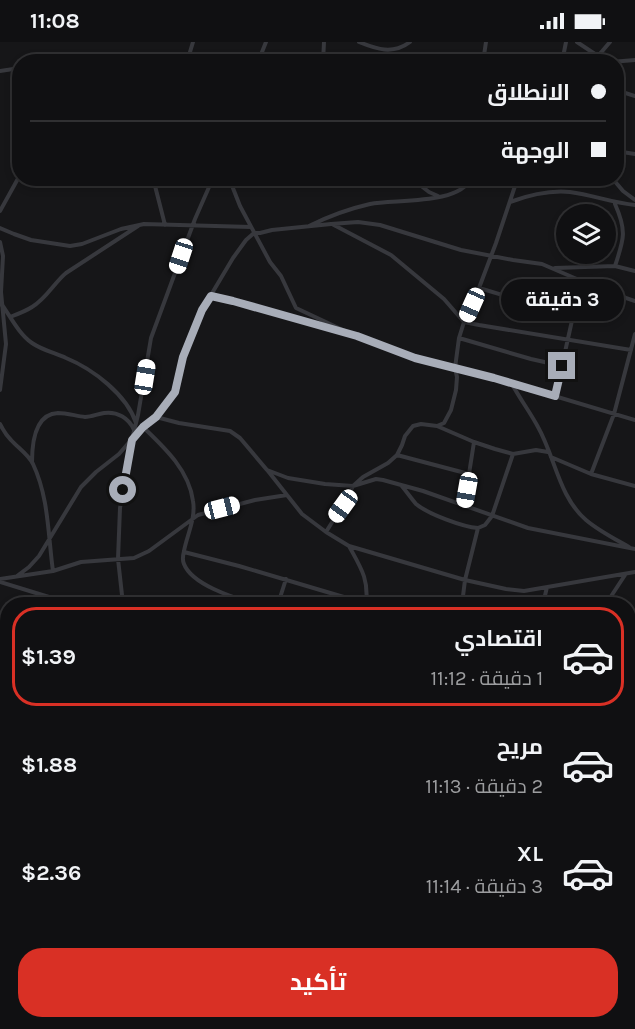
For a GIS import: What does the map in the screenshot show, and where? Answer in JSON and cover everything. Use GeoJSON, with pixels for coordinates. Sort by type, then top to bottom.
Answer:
{"type":"FeatureCollection","features":[{"type":"Feature","properties":{"kind":"street"},"geometry":{"type":"LineString","coordinates":[[359,42],[380,50],[402,48],[410,42]]}},
{"type":"Feature","properties":{"kind":"street"},"geometry":{"type":"LineString","coordinates":[[577,42],[595,54]]}},
{"type":"Feature","properties":{"kind":"street"},"geometry":{"type":"LineString","coordinates":[[600,54],[610,42]]}},
{"type":"Feature","properties":{"kind":"street"},"geometry":{"type":"LineString","coordinates":[[0,211],[14,186]]}},
{"type":"Feature","properties":{"kind":"street"},"geometry":{"type":"LineString","coordinates":[[154,186],[165,225]]}},
{"type":"Feature","properties":{"kind":"street"},"geometry":{"type":"LineString","coordinates":[[122,597],[118,559],[120,508],[151,338],[210,186]]}},
{"type":"Feature","properties":{"kind":"street"},"geometry":{"type":"LineString","coordinates":[[232,186],[240,206],[270,262],[281,276],[296,308],[357,336],[415,358],[494,378],[635,420]]}},
{"type":"Feature","properties":{"kind":"street"},"geometry":{"type":"LineString","coordinates":[[421,186],[439,197]]}},
{"type":"Feature","properties":{"kind":"street"},"geometry":{"type":"LineString","coordinates":[[306,227],[344,210],[373,204],[439,197],[467,186]]}},
{"type":"Feature","properties":{"kind":"street"},"geometry":{"type":"LineString","coordinates":[[438,426],[444,423],[451,410],[456,390],[457,377],[454,368],[459,338],[515,186]]}},
{"type":"Feature","properties":{"kind":"street"},"geometry":{"type":"LineString","coordinates":[[619,186],[635,200]]}},
{"type":"Feature","properties":{"kind":"street"},"geometry":{"type":"LineString","coordinates":[[510,202],[522,197],[560,192],[635,205]]}},
{"type":"Feature","properties":{"kind":"street"},"geometry":{"type":"LineString","coordinates":[[615,203],[624,230],[624,238],[615,266]]}},
{"type":"Feature","properties":{"kind":"street"},"geometry":{"type":"LineString","coordinates":[[17,576],[39,556],[81,487],[119,454],[143,427],[156,417],[175,392],[183,357],[202,310],[233,258],[246,240],[255,233],[358,222],[380,225],[460,250],[534,262],[618,297],[635,301]]}},
{"type":"Feature","properties":{"kind":"street"},"geometry":{"type":"LineString","coordinates":[[0,228],[32,240],[70,246],[140,225],[193,224],[251,227]]}},
{"type":"Feature","properties":{"kind":"street"},"geometry":{"type":"LineString","coordinates":[[331,224],[391,255],[444,299],[465,322],[631,350]]}},
{"type":"Feature","properties":{"kind":"street"},"geometry":{"type":"LineString","coordinates":[[10,317],[33,307],[43,299],[58,279],[140,225]]}},
{"type":"Feature","properties":{"kind":"street"},"geometry":{"type":"LineString","coordinates":[[0,242],[3,256],[1,316],[6,344],[0,390]]}},
{"type":"Feature","properties":{"kind":"street"},"geometry":{"type":"LineString","coordinates":[[552,268],[615,266],[635,272]]}},
{"type":"Feature","properties":{"kind":"street"},"geometry":{"type":"LineString","coordinates":[[555,396],[579,280]]}},
{"type":"Feature","properties":{"kind":"street"},"geometry":{"type":"LineString","coordinates":[[479,288],[573,316]]}},
{"type":"Feature","properties":{"kind":"street"},"geometry":{"type":"LineString","coordinates":[[211,296],[357,336]]}},
{"type":"Feature","properties":{"kind":"street"},"geometry":{"type":"LineString","coordinates":[[2,305],[30,342],[76,362],[112,387],[133,412],[136,424]]}},
{"type":"Feature","properties":{"kind":"street"},"geometry":{"type":"LineString","coordinates":[[591,474],[614,414],[635,334]]}},
{"type":"Feature","properties":{"kind":"street"},"geometry":{"type":"LineString","coordinates":[[459,338],[562,366]]}},
{"type":"Feature","properties":{"kind":"street"},"geometry":{"type":"LineString","coordinates":[[512,384],[538,426],[569,499],[576,510],[586,521],[634,549]]}},
{"type":"Feature","properties":{"kind":"street"},"geometry":{"type":"LineString","coordinates":[[53,571],[46,507],[32,462],[33,439],[36,430],[49,415],[57,413],[87,417],[106,412],[126,419],[131,423],[134,431]]}},
{"type":"Feature","properties":{"kind":"street"},"geometry":{"type":"LineString","coordinates":[[156,417],[230,431],[240,438],[302,514],[349,546],[465,580],[524,591],[635,572]]}},
{"type":"Feature","properties":{"kind":"street"},"geometry":{"type":"LineString","coordinates":[[0,424],[9,438],[32,462]]}},
{"type":"Feature","properties":{"kind":"street"},"geometry":{"type":"LineString","coordinates":[[326,532],[350,495],[353,486],[397,455],[405,436],[413,426],[421,424],[438,426],[474,442],[513,454],[536,450],[591,474],[635,486]]}},
{"type":"Feature","properties":{"kind":"street"},"geometry":{"type":"LineString","coordinates":[[143,427],[168,451],[178,465],[194,502],[183,552],[184,565],[197,579],[215,591],[233,597]]}},
{"type":"Feature","properties":{"kind":"street"},"geometry":{"type":"LineString","coordinates":[[464,506],[474,442]]}},
{"type":"Feature","properties":{"kind":"street"},"geometry":{"type":"LineString","coordinates":[[400,484],[420,507],[446,519],[478,528],[485,525],[492,516],[513,454]]}},
{"type":"Feature","properties":{"kind":"street"},"geometry":{"type":"LineString","coordinates":[[397,455],[469,474]]}},
{"type":"Feature","properties":{"kind":"street"},"geometry":{"type":"LineString","coordinates":[[267,470],[304,482],[353,486],[376,479],[400,484],[528,528],[634,549]]}},
{"type":"Feature","properties":{"kind":"street"},"geometry":{"type":"LineString","coordinates":[[0,581],[53,571],[81,562],[134,558],[142,555],[192,519],[205,513],[255,500],[288,495]]}},
{"type":"Feature","properties":{"kind":"street"},"geometry":{"type":"LineString","coordinates":[[463,597],[478,528]]}},
{"type":"Feature","properties":{"kind":"street"},"geometry":{"type":"LineString","coordinates":[[349,546],[364,572],[367,581],[366,597]]}},
{"type":"Feature","properties":{"kind":"street"},"geometry":{"type":"LineString","coordinates":[[183,552],[348,597]]}},
{"type":"Feature","properties":{"kind":"street"},"geometry":{"type":"LineString","coordinates":[[611,597],[626,574]]}},
{"type":"Feature","properties":{"kind":"street"},"geometry":{"type":"LineString","coordinates":[[280,597],[285,579]]}},
{"type":"Feature","properties":{"kind":"street"},"geometry":{"type":"LineString","coordinates":[[0,581],[44,597]]}},
{"type":"Feature","properties":{"kind":"street"},"geometry":{"type":"LineString","coordinates":[[545,597],[547,587]]}},
{"type":"Feature","properties":{"kind":"route"},"geometry":{"type":"LineString","coordinates":[[123,490],[132,440],[156,417],[175,392],[183,357],[202,310],[211,296],[357,336],[415,358],[555,396],[562,366]]}}]}
